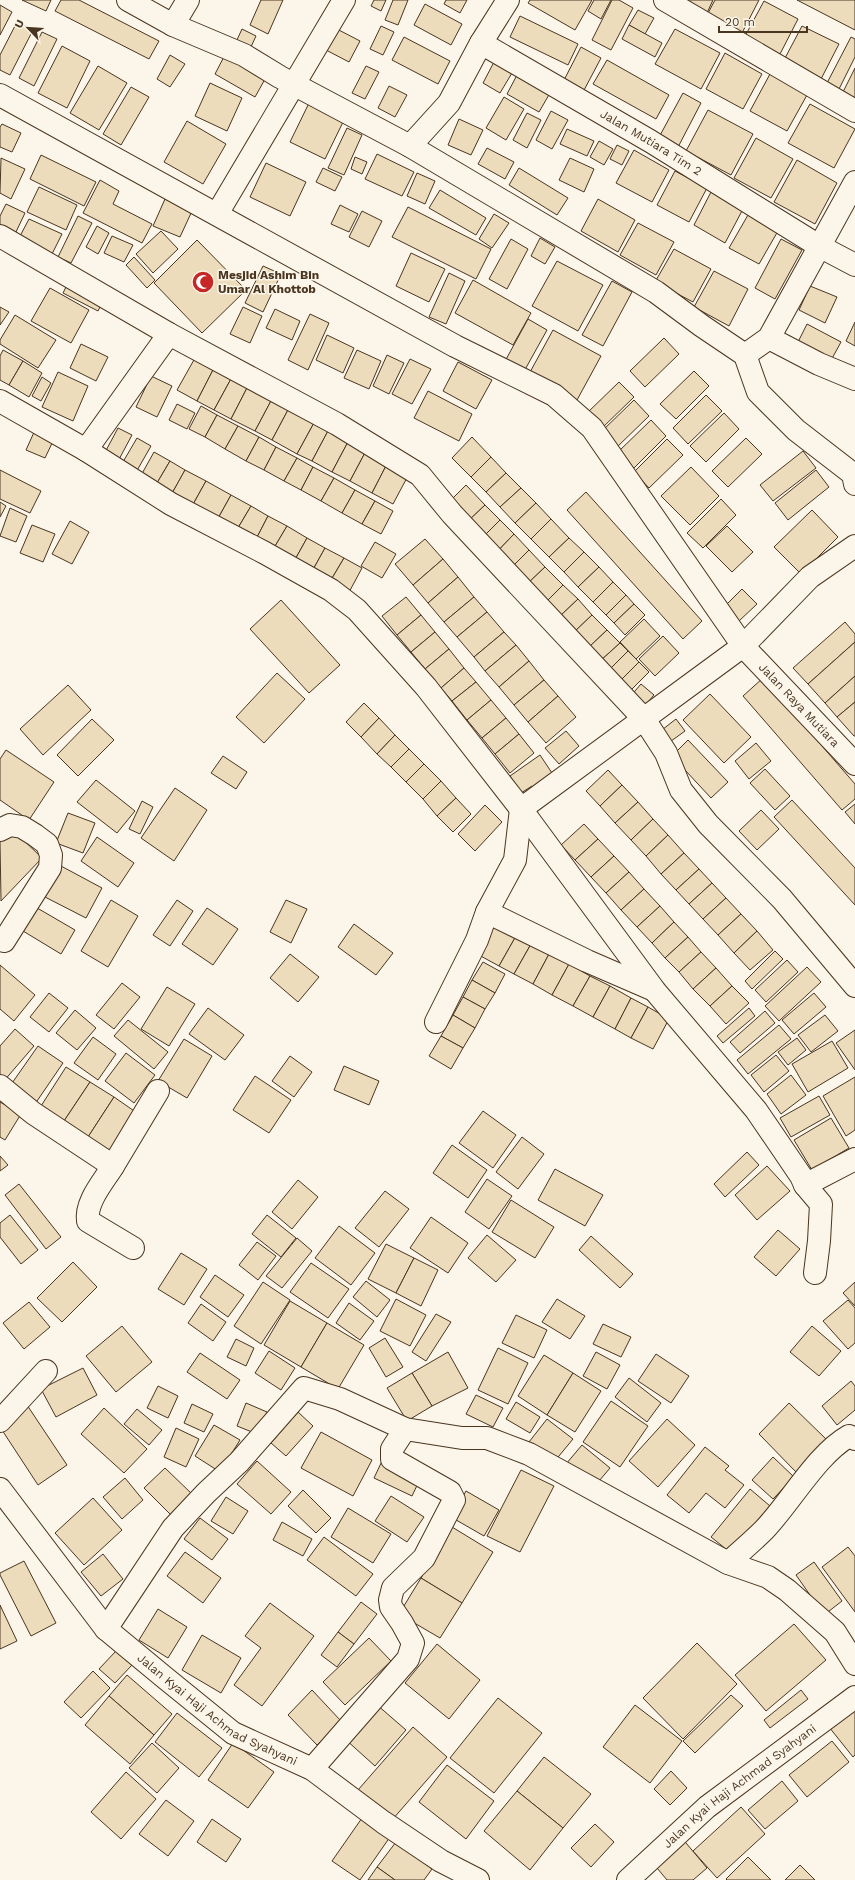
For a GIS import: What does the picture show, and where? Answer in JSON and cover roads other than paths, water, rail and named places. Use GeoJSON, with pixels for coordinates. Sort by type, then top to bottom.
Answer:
{"type":"FeatureCollection","features":[{"type":"Feature","properties":{"kind":"street"},"geometry":{"type":"LineString","coordinates":[[128,0],[173,25],[244,55],[294,84],[410,146],[656,292],[702,326],[746,354],[758,392],[796,430],[854,476]]}},
{"type":"Feature","properties":{"kind":"street"},"geometry":{"type":"LineString","coordinates":[[173,25],[188,0]]}},
{"type":"Feature","properties":{"kind":"street"},"geometry":{"type":"LineString","coordinates":[[217,214],[344,0]]}},
{"type":"Feature","properties":{"kind":"street"},"geometry":{"type":"LineString","coordinates":[[410,146],[450,103],[481,43],[508,0]]}},
{"type":"Feature","properties":{"kind":"street"},"geometry":{"type":"LineString","coordinates":[[665,0],[855,111]]}},
{"type":"Feature","properties":{"kind":"street","name":"Jalan Mutiara Tim 2"},"geometry":{"type":"LineString","coordinates":[[481,43],[650,141],[818,246],[855,264]]}},
{"type":"Feature","properties":{"kind":"street","name":"Jalan Raya Mutiara"},"geometry":{"type":"LineString","coordinates":[[0,95],[455,346],[554,395],[592,428],[743,646],[855,764]]}},
{"type":"Feature","properties":{"kind":"street"},"geometry":{"type":"LineString","coordinates":[[746,354],[769,338],[818,246],[855,182]]}},
{"type":"Feature","properties":{"kind":"street"},"geometry":{"type":"LineString","coordinates":[[0,236],[169,334],[336,424],[420,475],[452,514],[562,630],[644,720],[666,753],[681,790],[708,824],[782,899],[855,986]]}},
{"type":"Feature","properties":{"kind":"street"},"geometry":{"type":"LineString","coordinates":[[86,450],[169,334]]}},
{"type":"Feature","properties":{"kind":"street"},"geometry":{"type":"LineString","coordinates":[[769,338],[819,364],[855,379]]}},
{"type":"Feature","properties":{"kind":"street"},"geometry":{"type":"LineString","coordinates":[[0,401],[86,450],[171,504],[265,553],[331,590],[357,610],[426,687],[521,809],[655,991],[756,1110],[790,1163],[801,1176],[805,1186],[821,1204],[819,1241],[815,1273]]}},
{"type":"Feature","properties":{"kind":"street"},"geometry":{"type":"LineString","coordinates":[[436,1022],[478,940],[487,912],[516,860],[521,809],[743,646],[810,577],[855,546]]}},
{"type":"Feature","properties":{"kind":"street"},"geometry":{"type":"LineString","coordinates":[[0,830],[10,825],[22,827],[47,844],[51,855],[50,868],[4,941]]}},
{"type":"Feature","properties":{"kind":"street"},"geometry":{"type":"LineString","coordinates":[[487,912],[587,961],[655,991]]}},
{"type":"Feature","properties":{"kind":"street"},"geometry":{"type":"LineString","coordinates":[[0,1086],[33,1113],[113,1166]]}},
{"type":"Feature","properties":{"kind":"street"},"geometry":{"type":"LineString","coordinates":[[133,1248],[88,1220],[87,1214],[94,1198],[158,1091]]}},
{"type":"Feature","properties":{"kind":"street"},"geometry":{"type":"LineString","coordinates":[[805,1186],[855,1160]]}},
{"type":"Feature","properties":{"kind":"street"},"geometry":{"type":"LineString","coordinates":[[0,1421],[46,1371]]}},
{"type":"Feature","properties":{"kind":"street"},"geometry":{"type":"LineString","coordinates":[[106,1629],[174,1528],[206,1493],[249,1451],[304,1388],[340,1398],[405,1429],[462,1438],[487,1438],[529,1454],[728,1563],[768,1577],[787,1590],[836,1632],[855,1664]]}},
{"type":"Feature","properties":{"kind":"street"},"geometry":{"type":"LineString","coordinates":[[312,1769],[408,1659],[413,1643],[402,1623],[390,1608],[390,1600],[394,1588],[424,1558],[454,1500],[450,1492],[392,1459],[392,1450],[405,1429]]}},
{"type":"Feature","properties":{"kind":"street"},"geometry":{"type":"LineString","coordinates":[[728,1563],[764,1529],[827,1454],[839,1442],[849,1436],[855,1439]]}},
{"type":"Feature","properties":{"kind":"street","name":"Jalan Kyai Haji Achmad Syahyani"},"geometry":{"type":"LineString","coordinates":[[0,1489],[106,1629],[232,1733],[312,1769],[383,1822],[441,1861],[478,1880]]}},
{"type":"Feature","properties":{"kind":"street","name":"Jalan Kyai Haji Achmad Syahyani"},"geometry":{"type":"LineString","coordinates":[[628,1880],[707,1807],[855,1696]]}},
{"type":"Feature","properties":{"kind":"place","name":"Mesjid Ashim Bin Umar Al Khottob"},"geometry":{"type":"Point","coordinates":[203,282]}}]}
